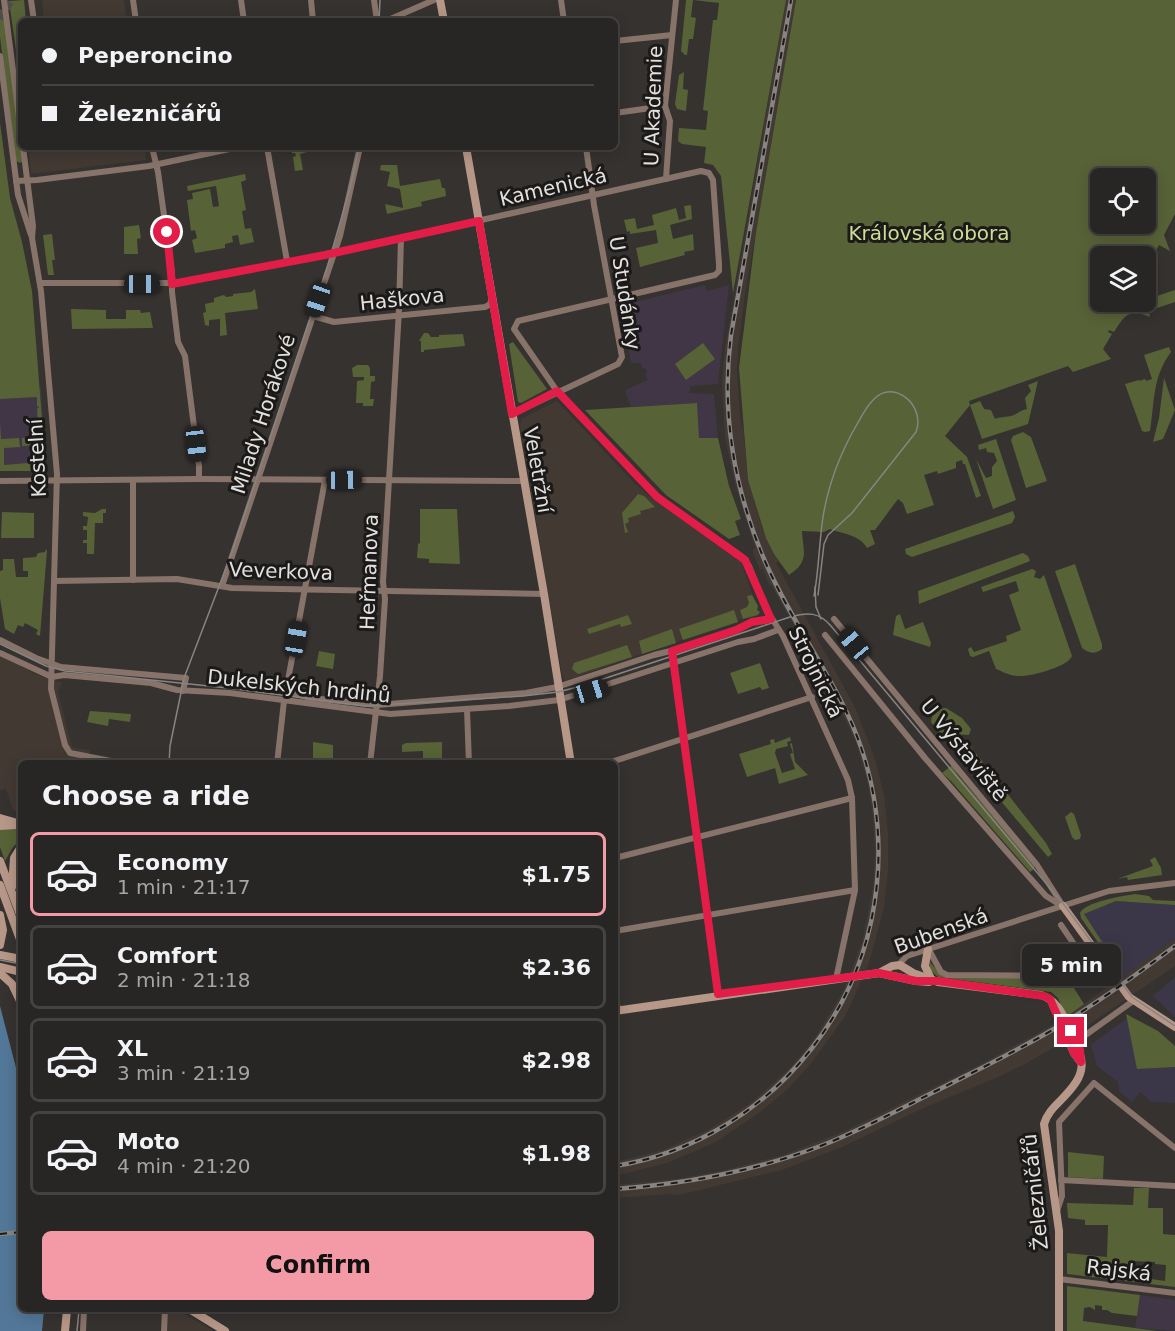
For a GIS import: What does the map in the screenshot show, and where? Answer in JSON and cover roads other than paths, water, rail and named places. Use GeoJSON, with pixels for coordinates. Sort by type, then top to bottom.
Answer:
{"type":"FeatureCollection","features":[{"type":"Feature","properties":{"kind":"main road"},"geometry":{"type":"LineString","coordinates":[[440,0],[443,18]]}},
{"type":"Feature","properties":{"kind":"main road","name":"Veletržní"},"geometry":{"type":"LineString","coordinates":[[467,150],[544,594],[570,760]]}},
{"type":"Feature","properties":{"kind":"main road"},"geometry":{"type":"LineString","coordinates":[[0,818],[18,824]]}},
{"type":"Feature","properties":{"kind":"main road"},"geometry":{"type":"LineString","coordinates":[[0,826],[18,825]]}},
{"type":"Feature","properties":{"kind":"main road"},"geometry":{"type":"LineString","coordinates":[[12,892],[14,858],[18,852]]}},
{"type":"Feature","properties":{"kind":"main road"},"geometry":{"type":"LineString","coordinates":[[0,861],[18,909]]}},
{"type":"Feature","properties":{"kind":"main road"},"geometry":{"type":"LineString","coordinates":[[0,885],[18,934]]}},
{"type":"Feature","properties":{"kind":"main road","name":"U Výstaviště"},"geometry":{"type":"LineString","coordinates":[[1063,906],[1116,981],[1133,1001],[1175,1027]]}},
{"type":"Feature","properties":{"kind":"main road"},"geometry":{"type":"LineString","coordinates":[[0,915],[3,926],[3,938],[0,945]]}},
{"type":"Feature","properties":{"kind":"main road"},"geometry":{"type":"LineString","coordinates":[[928,949],[925,966],[935,980]]}},
{"type":"Feature","properties":{"kind":"main road"},"geometry":{"type":"LineString","coordinates":[[0,955],[18,957]]}},
{"type":"Feature","properties":{"kind":"main road","name":"Bubenská"},"geometry":{"type":"LineString","coordinates":[[618,1010],[879,973],[892,966],[900,965]]}},
{"type":"Feature","properties":{"kind":"main road","name":"Železničářů"},"geometry":{"type":"LineString","coordinates":[[900,965],[913,973],[935,980],[1041,995],[1050,999],[1081,1062],[1079,1081],[1052,1110],[1044,1124],[1059,1231],[1059,1331]]}},
{"type":"Feature","properties":{"kind":"main road"},"geometry":{"type":"LineString","coordinates":[[0,967],[18,971]]}},
{"type":"Feature","properties":{"kind":"main road"},"geometry":{"type":"LineString","coordinates":[[0,973],[12,984],[18,997]]}},
{"type":"Feature","properties":{"kind":"main road","name":"Železničářů"},"geometry":{"type":"LineString","coordinates":[[879,973],[916,981],[935,980]]}},
{"type":"Feature","properties":{"kind":"main road"},"geometry":{"type":"LineString","coordinates":[[64,1331],[67,1312]]}},
{"type":"Feature","properties":{"kind":"main road"},"geometry":{"type":"LineString","coordinates":[[194,1312],[225,1331]]}},
{"type":"Feature","properties":{"kind":"street"},"geometry":{"type":"LineString","coordinates":[[4,0],[18,92]]}},
{"type":"Feature","properties":{"kind":"street"},"geometry":{"type":"LineString","coordinates":[[31,0],[34,18]]}},
{"type":"Feature","properties":{"kind":"street"},"geometry":{"type":"LineString","coordinates":[[133,0],[136,18]]}},
{"type":"Feature","properties":{"kind":"street"},"geometry":{"type":"LineString","coordinates":[[241,0],[244,18]]}},
{"type":"Feature","properties":{"kind":"street"},"geometry":{"type":"LineString","coordinates":[[311,0],[313,18]]}},
{"type":"Feature","properties":{"kind":"street"},"geometry":{"type":"LineString","coordinates":[[374,0],[377,18]]}},
{"type":"Feature","properties":{"kind":"street"},"geometry":{"type":"LineString","coordinates":[[393,18],[434,0]]}},
{"type":"Feature","properties":{"kind":"street"},"geometry":{"type":"LineString","coordinates":[[561,0],[564,18]]}},
{"type":"Feature","properties":{"kind":"street","name":"U Akademie"},"geometry":{"type":"LineString","coordinates":[[666,178],[670,121],[665,106],[676,0]]}},
{"type":"Feature","properties":{"kind":"street"},"geometry":{"type":"LineString","coordinates":[[618,41],[672,35]]}},
{"type":"Feature","properties":{"kind":"street","name":"Kostelní"},"geometry":{"type":"LineString","coordinates":[[0,56],[20,203],[32,238]]}},
{"type":"Feature","properties":{"kind":"street"},"geometry":{"type":"LineString","coordinates":[[618,113],[665,106]]}},
{"type":"Feature","properties":{"kind":"street","name":"Kostelní"},"geometry":{"type":"LineString","coordinates":[[23,150],[32,238],[40,283],[57,480],[51,689],[65,745],[70,753],[103,760]]}},
{"type":"Feature","properties":{"kind":"street"},"geometry":{"type":"LineString","coordinates":[[153,150],[171,261],[178,342],[185,356],[199,479]]}},
{"type":"Feature","properties":{"kind":"street"},"geometry":{"type":"LineString","coordinates":[[16,180],[27,181],[156,164],[224,150]]}},
{"type":"Feature","properties":{"kind":"street"},"geometry":{"type":"LineString","coordinates":[[268,150],[287,261]]}},
{"type":"Feature","properties":{"kind":"street","name":"Milady Horákové"},"geometry":{"type":"LineString","coordinates":[[222,586],[335,251],[359,150]]}},
{"type":"Feature","properties":{"kind":"street","name":"U Studánky"},"geometry":{"type":"LineString","coordinates":[[512,414],[618,363],[621,359],[622,354],[586,150]]}},
{"type":"Feature","properties":{"kind":"street","name":"Kamenická"},"geometry":{"type":"LineString","coordinates":[[40,283],[172,284],[401,238],[666,178],[704,171],[711,174],[718,271],[713,276],[611,299]]}},
{"type":"Feature","properties":{"kind":"street","name":"Heřmanova"},"geometry":{"type":"LineString","coordinates":[[370,760],[380,676],[385,599],[401,238]]}},
{"type":"Feature","properties":{"kind":"street","name":"Strojnická"},"geometry":{"type":"LineString","coordinates":[[611,299],[518,321],[514,327],[557,391],[657,497],[745,560],[771,619],[812,697],[848,780],[852,798],[855,890],[836,979]]}},
{"type":"Feature","properties":{"kind":"street","name":"Haškova"},"geometry":{"type":"LineString","coordinates":[[313,316],[334,322],[485,307],[492,300]]}},
{"type":"Feature","properties":{"kind":"street"},"geometry":{"type":"LineString","coordinates":[[0,481],[199,479],[523,481]]}},
{"type":"Feature","properties":{"kind":"street"},"geometry":{"type":"LineString","coordinates":[[133,480],[133,580]]}},
{"type":"Feature","properties":{"kind":"street"},"geometry":{"type":"LineString","coordinates":[[306,589],[325,480]]}},
{"type":"Feature","properties":{"kind":"street","name":"Veverkova"},"geometry":{"type":"LineString","coordinates":[[54,580],[177,579],[232,588],[544,594]]}},
{"type":"Feature","properties":{"kind":"street","name":"Dukelských hrdinů"},"geometry":{"type":"LineString","coordinates":[[306,589],[286,691],[311,698],[377,705],[508,696],[558,687],[736,630],[752,622],[771,619]]}},
{"type":"Feature","properties":{"kind":"street","name":"U Výstaviště"},"geometry":{"type":"LineString","coordinates":[[834,619],[1037,865],[1063,906]]}},
{"type":"Feature","properties":{"kind":"street","name":"Dukelských hrdinů"},"geometry":{"type":"LineString","coordinates":[[52,677],[64,675],[147,683],[183,691],[213,691],[390,714],[559,700],[778,630]]}},
{"type":"Feature","properties":{"kind":"street","name":"U Výstaviště"},"geometry":{"type":"LineString","coordinates":[[825,635],[925,758],[1007,852],[1046,896],[1063,906]]}},
{"type":"Feature","properties":{"kind":"street","name":"Dukelských hrdinů"},"geometry":{"type":"LineString","coordinates":[[0,640],[53,665],[70,669],[186,678],[183,691]]}},
{"type":"Feature","properties":{"kind":"street"},"geometry":{"type":"LineString","coordinates":[[672,651],[718,994]]}},
{"type":"Feature","properties":{"kind":"street"},"geometry":{"type":"LineString","coordinates":[[0,653],[52,677]]}},
{"type":"Feature","properties":{"kind":"street"},"geometry":{"type":"LineString","coordinates":[[617,760],[812,697]]}},
{"type":"Feature","properties":{"kind":"street"},"geometry":{"type":"LineString","coordinates":[[277,760],[284,700]]}},
{"type":"Feature","properties":{"kind":"street"},"geometry":{"type":"LineString","coordinates":[[467,709],[469,760]]}},
{"type":"Feature","properties":{"kind":"street"},"geometry":{"type":"LineString","coordinates":[[618,857],[852,798]]}},
{"type":"Feature","properties":{"kind":"street","name":"Bubenská"},"geometry":{"type":"LineString","coordinates":[[900,965],[907,956],[1109,891],[1175,883]]}},
{"type":"Feature","properties":{"kind":"street"},"geometry":{"type":"LineString","coordinates":[[618,930],[855,890]]}},
{"type":"Feature","properties":{"kind":"street"},"geometry":{"type":"LineString","coordinates":[[928,949],[940,970],[947,975],[1089,976],[1084,959],[1061,925]]}},
{"type":"Feature","properties":{"kind":"street"},"geometry":{"type":"LineString","coordinates":[[900,965],[907,975],[916,981]]}},
{"type":"Feature","properties":{"kind":"street"},"geometry":{"type":"LineString","coordinates":[[1074,1050],[1133,1001]]}},
{"type":"Feature","properties":{"kind":"street"},"geometry":{"type":"LineString","coordinates":[[1057,1213],[1062,1196],[1059,1122],[1094,1083],[1175,1148]]}},
{"type":"Feature","properties":{"kind":"street"},"geometry":{"type":"LineString","coordinates":[[1061,1180],[1175,1186]]}},
{"type":"Feature","properties":{"kind":"street","name":"Rajská"},"geometry":{"type":"LineString","coordinates":[[1059,1280],[1175,1293]]}},
{"type":"Feature","properties":{"kind":"street"},"geometry":{"type":"LineString","coordinates":[[83,1331],[84,1312]]}},
{"type":"Feature","properties":{"kind":"street"},"geometry":{"type":"LineString","coordinates":[[164,1331],[165,1312]]}},
{"type":"Feature","properties":{"kind":"water"},"geometry":{"type":"Polygon","coordinates":[[[0,1006],[18,1075],[18,1312],[44,1312],[42,1331],[0,1331],[0,1006]]]}},
{"type":"Feature","properties":{"kind":"tunnel"},"geometry":{"type":"LineString","coordinates":[[0,19],[11,0]]}},
{"type":"Feature","properties":{"kind":"tram line"},"geometry":{"type":"LineString","coordinates":[[379,18],[380,0]]}},
{"type":"Feature","properties":{"kind":"tram line"},"geometry":{"type":"LineString","coordinates":[[169,760],[184,678],[231,555],[327,268],[358,150]]}},
{"type":"Feature","properties":{"kind":"tram line"},"geometry":{"type":"LineString","coordinates":[[814,596],[825,505],[840,459],[871,402],[882,393],[899,393],[912,405],[916,413],[918,422],[916,432],[852,513],[828,535],[824,544],[818,595]]}},
{"type":"Feature","properties":{"kind":"tram line"},"geometry":{"type":"LineString","coordinates":[[815,587],[816,607],[821,619]]}},
{"type":"Feature","properties":{"kind":"tram line"},"geometry":{"type":"LineString","coordinates":[[0,644],[46,666],[65,671],[228,688],[365,706],[558,692],[790,617],[813,614],[827,621],[1065,906],[1132,997],[1175,1026]]}},
{"type":"Feature","properties":{"kind":"tram line"},"geometry":{"type":"LineString","coordinates":[[0,960],[18,963]]}},
{"type":"Feature","properties":{"kind":"tram line"},"geometry":{"type":"LineString","coordinates":[[77,1331],[79,1312]]}},
{"type":"Feature","properties":{"kind":"railway"},"geometry":{"type":"LineString","coordinates":[[618,1165],[644,1160],[699,1140],[749,1109],[793,1070],[812,1048],[837,1011],[856,971],[869,929],[877,886],[878,842],[874,798],[863,755],[847,713],[783,599],[764,559],[745,505],[732,449],[729,421],[728,364],[731,335],[791,0]]}},
{"type":"Feature","properties":{"kind":"railway"},"geometry":{"type":"LineString","coordinates":[[618,1189],[668,1184],[721,1175],[798,1154],[837,1139],[893,1113],[1034,1040],[1095,1003],[1175,946]]}},
{"type":"Feature","properties":{"kind":"railway"},"geometry":{"type":"LineString","coordinates":[[0,1234],[18,1232]]}},
{"type":"Feature","properties":{"kind":"park label","name":"Královská obora"},"geometry":{"type":"Point","coordinates":[929,233]}}]}
